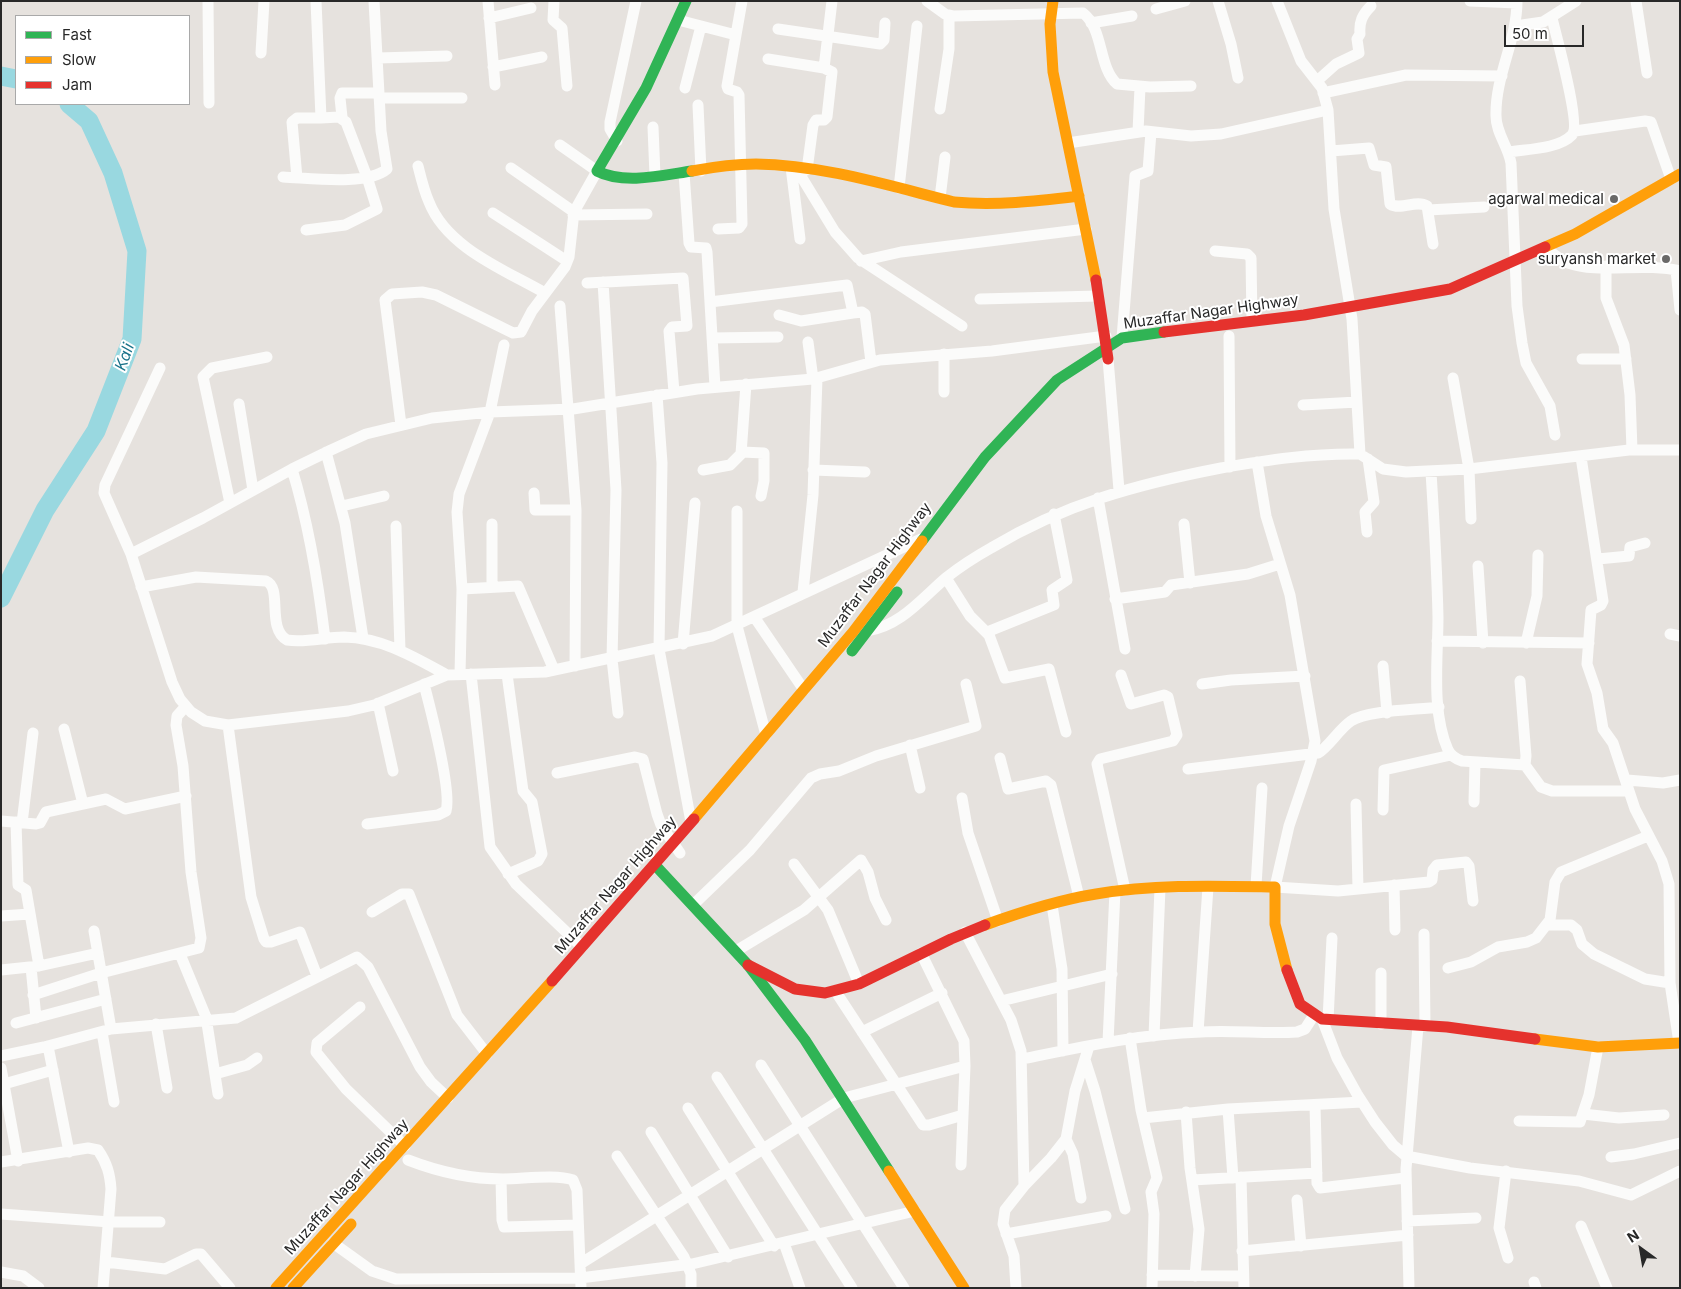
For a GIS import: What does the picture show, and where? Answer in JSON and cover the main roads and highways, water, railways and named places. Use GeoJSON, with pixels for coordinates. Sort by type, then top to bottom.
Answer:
{"type":"FeatureCollection","features":[{"type":"Feature","properties":{"kind":"main road"},"geometry":{"type":"LineString","coordinates":[[686,1],[662,58],[617,142],[597,171],[609,176],[655,176],[756,164],[798,168],[978,205],[999,205],[1079,196]]}},
{"type":"Feature","properties":{"kind":"main road"},"geometry":{"type":"LineString","coordinates":[[1052,7],[1051,51],[1107,341],[1108,359]]}},
{"type":"Feature","properties":{"kind":"main road","name":"Muzaffar Nagar Highway"},"geometry":{"type":"LineString","coordinates":[[666,866],[673,843],[853,632],[921,538],[985,457],[1057,380],[1107,341],[1252,321],[1356,316],[1452,297],[1550,251],[1575,234],[1677,179]]}},
{"type":"Feature","properties":{"kind":"main road","name":"Muzaffar Nagar Highway"},"geometry":{"type":"LineString","coordinates":[[1356,316],[1450,289],[1515,266]]}},
{"type":"Feature","properties":{"kind":"main road","name":"Muzaffar Nagar Highway"},"geometry":{"type":"LineString","coordinates":[[800,712],[869,631],[930,546],[1016,437],[1065,389],[1108,359],[1139,346],[1296,328]]}},
{"type":"Feature","properties":{"kind":"main road","name":"Muzaffar Nagar Highway"},"geometry":{"type":"LineString","coordinates":[[276,1288],[408,1157],[448,1098],[582,947],[666,866],[788,727]]}},
{"type":"Feature","properties":{"kind":"main road"},"geometry":{"type":"LineString","coordinates":[[666,866],[692,905],[748,965],[805,1040],[844,1098],[964,1288]]}},
{"type":"Feature","properties":{"kind":"main road"},"geometry":{"type":"LineString","coordinates":[[748,965],[789,986],[807,992],[836,992],[859,984],[965,932],[1079,897],[1160,888],[1275,887],[1275,924],[1289,979],[1300,1004],[1321,1018],[1484,1031],[1598,1047],[1680,1043]]}},
{"type":"Feature","properties":{"kind":"main road","name":"Muzaffar Nagar Highway"},"geometry":{"type":"LineString","coordinates":[[538,1015],[623,918]]}},
{"type":"Feature","properties":{"kind":"main road","name":"Muzaffar Nagar Highway"},"geometry":{"type":"LineString","coordinates":[[299,1286],[358,1215]]}},
{"type":"Feature","properties":{"kind":"waterway","name":"Kali"},"geometry":{"type":"LineString","coordinates":[[1,76],[15,79]]}},
{"type":"Feature","properties":{"kind":"waterway","name":"Kali"},"geometry":{"type":"LineString","coordinates":[[1,598],[45,510],[96,431],[132,339],[137,251],[113,173],[89,121],[70,105]]}},
{"type":"Feature","properties":{"kind":"place","name":"agarwal medical"},"geometry":{"type":"Point","coordinates":[1614,199]}},
{"type":"Feature","properties":{"kind":"place","name":"suryansh market"},"geometry":{"type":"Point","coordinates":[1666,259]}}]}
